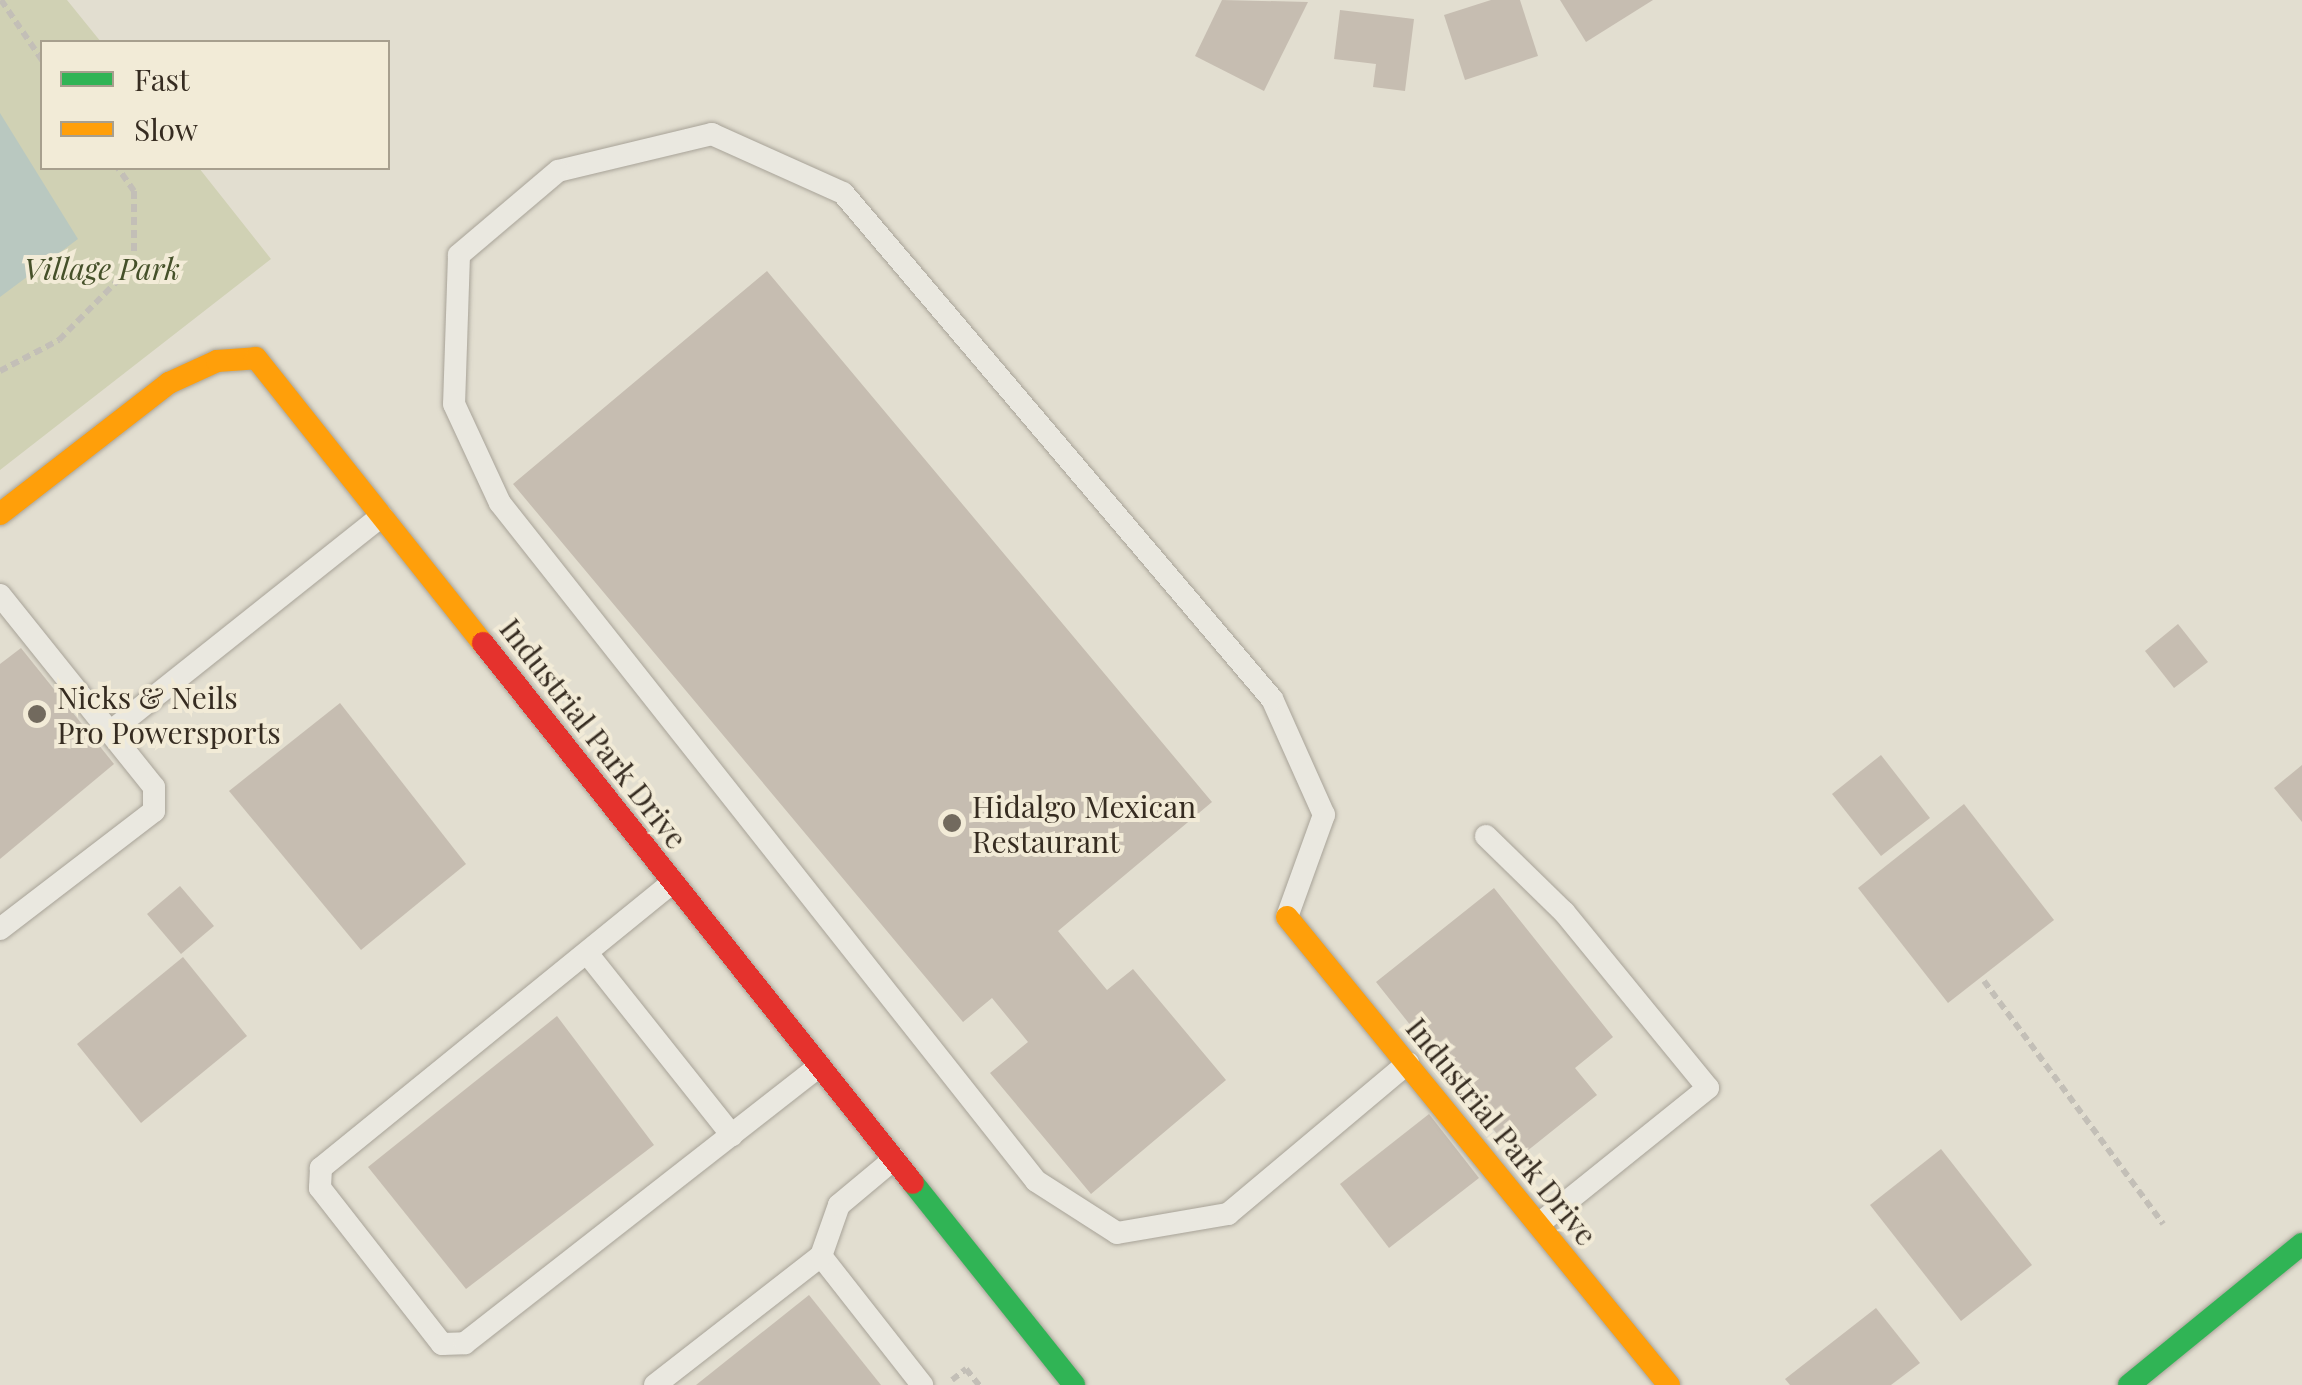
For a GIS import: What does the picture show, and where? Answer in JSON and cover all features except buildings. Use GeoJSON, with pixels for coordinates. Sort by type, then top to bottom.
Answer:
{"type":"FeatureCollection","features":[{"type":"Feature","properties":{"kind":"street","name":"Industrial Park Drive"},"geometry":{"type":"LineString","coordinates":[[0,514],[169,383],[217,361],[256,358],[1074,1385]]}},
{"type":"Feature","properties":{"kind":"street","name":"Industrial Park Drive"},"geometry":{"type":"LineString","coordinates":[[1288,917],[1669,1385]]}},
{"type":"Feature","properties":{"kind":"street"},"geometry":{"type":"LineString","coordinates":[[2129,1385],[2300,1249]]}},
{"type":"Feature","properties":{"kind":"lane"},"geometry":{"type":"LineString","coordinates":[[1288,917],[1324,815],[1272,699],[843,194],[712,134],[558,172],[459,255],[454,404],[500,503],[1036,1182],[1117,1233],[1228,1214],[1408,1063]]}},
{"type":"Feature","properties":{"kind":"lane"},"geometry":{"type":"LineString","coordinates":[[110,732],[383,515]]}},
{"type":"Feature","properties":{"kind":"lane"},"geometry":{"type":"LineString","coordinates":[[0,595],[154,787],[154,811],[0,929]]}},
{"type":"Feature","properties":{"kind":"lane"},"geometry":{"type":"LineString","coordinates":[[1486,836],[1564,912],[1708,1088],[1539,1224]]}},
{"type":"Feature","properties":{"kind":"lane"},"geometry":{"type":"LineString","coordinates":[[673,882],[321,1168],[320,1188],[442,1344],[464,1343],[820,1066]]}},
{"type":"Feature","properties":{"kind":"lane"},"geometry":{"type":"LineString","coordinates":[[587,952],[732,1135]]}},
{"type":"Feature","properties":{"kind":"lane"},"geometry":{"type":"LineString","coordinates":[[655,1385],[820,1256],[839,1205],[894,1159]]}},
{"type":"Feature","properties":{"kind":"lane"},"geometry":{"type":"LineString","coordinates":[[820,1256],[922,1385]]}},
{"type":"Feature","properties":{"kind":"path"},"geometry":{"type":"LineString","coordinates":[[1,0],[40,57]]}},
{"type":"Feature","properties":{"kind":"path"},"geometry":{"type":"LineString","coordinates":[[0,371],[59,340],[134,264],[134,191],[119,170]]}},
{"type":"Feature","properties":{"kind":"path"},"geometry":{"type":"LineString","coordinates":[[1984,980],[2164,1224]]}},
{"type":"Feature","properties":{"kind":"path"},"geometry":{"type":"LineString","coordinates":[[952,1380],[966,1368],[979,1385]]}},
{"type":"Feature","properties":{"kind":"green space","name":"Village Park"},"geometry":{"type":"Polygon","coordinates":[[[0,0],[67,0],[99,40],[40,40],[40,170],[201,170],[271,259],[0,470],[0,0]]]}},
{"type":"Feature","properties":{"kind":"shaded area"},"geometry":{"type":"Polygon","coordinates":[[[0,113],[78,239],[0,297],[0,113]]]}},
{"type":"Feature","properties":{"kind":"traffic: fast"},"geometry":{"type":"LineString","coordinates":[[913,1183],[1074,1385]]}},
{"type":"Feature","properties":{"kind":"traffic: fast"},"geometry":{"type":"LineString","coordinates":[[2129,1385],[2302,1244]]}},
{"type":"Feature","properties":{"kind":"traffic: slow"},"geometry":{"type":"LineString","coordinates":[[0,514],[169,383],[217,361],[256,358],[483,643]]}},
{"type":"Feature","properties":{"kind":"traffic: slow"},"geometry":{"type":"LineString","coordinates":[[1287,917],[1669,1385]]}},
{"type":"Feature","properties":{"kind":"traffic: jam"},"geometry":{"type":"LineString","coordinates":[[483,643],[913,1183]]}},
{"type":"Feature","properties":{"kind":"place","name":"Nicks & Neils Pro Powersports"},"geometry":{"type":"Point","coordinates":[37,714]}},
{"type":"Feature","properties":{"kind":"place","name":"Hidalgo Mexican Restaurant"},"geometry":{"type":"Point","coordinates":[952,823]}}]}
